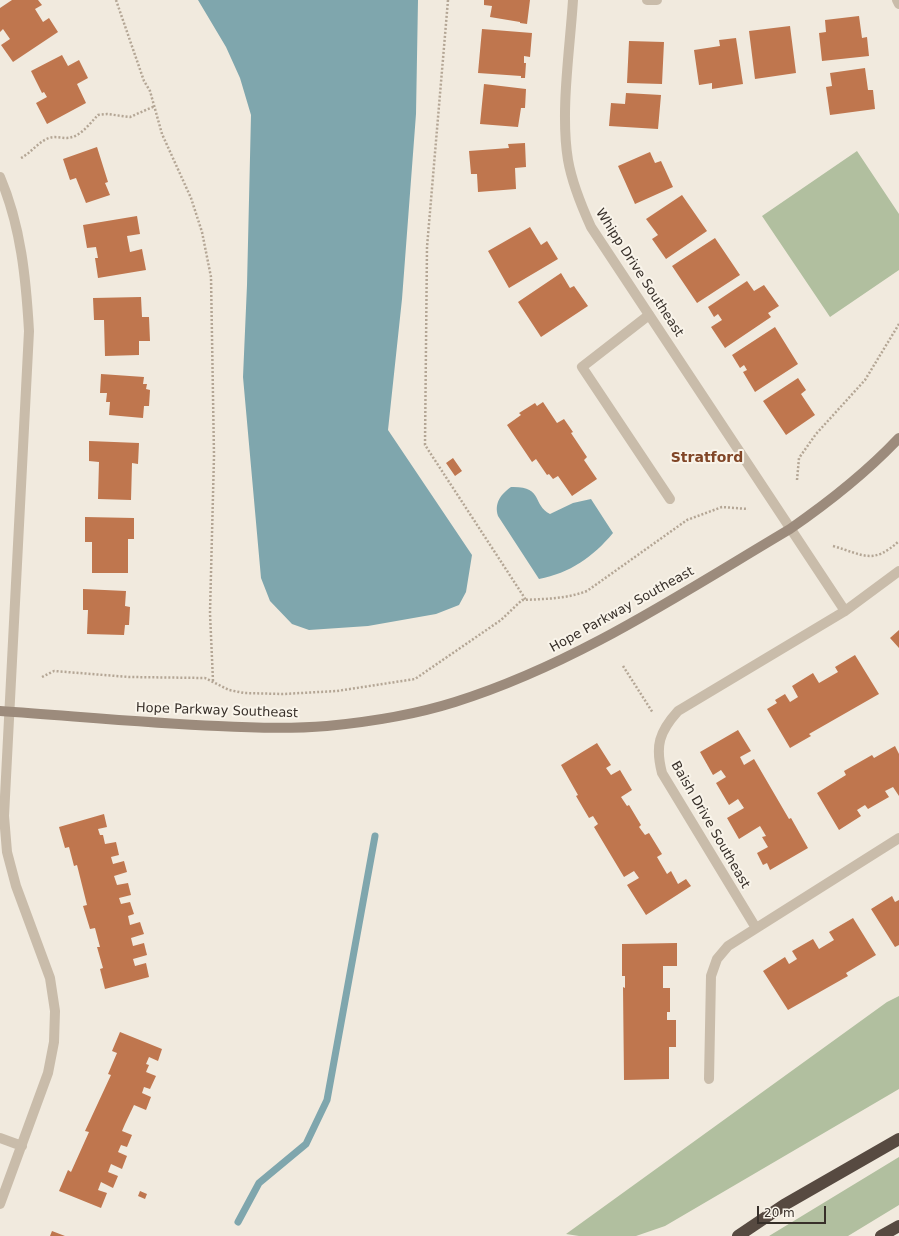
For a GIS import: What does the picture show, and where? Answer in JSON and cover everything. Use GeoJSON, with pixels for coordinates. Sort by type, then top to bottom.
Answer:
{"type":"FeatureCollection","features":[{"type":"Feature","properties":{"kind":"highway"},"geometry":{"type":"LineString","coordinates":[[738,1236],[784,1205],[899,1139]]}},
{"type":"Feature","properties":{"kind":"highway"},"geometry":{"type":"LineString","coordinates":[[881,1236],[899,1226]]}},
{"type":"Feature","properties":{"kind":"street","name":"Whipp Drive Southeast"},"geometry":{"type":"LineString","coordinates":[[573,0],[565,125],[568,160],[576,193],[591,226],[790,529]]}},
{"type":"Feature","properties":{"kind":"street"},"geometry":{"type":"LineString","coordinates":[[647,0],[657,0]]}},
{"type":"Feature","properties":{"kind":"street"},"geometry":{"type":"LineString","coordinates":[[897,0],[899,4]]}},
{"type":"Feature","properties":{"kind":"street"},"geometry":{"type":"LineString","coordinates":[[0,177],[18,234],[26,284],[29,331],[4,712],[4,816],[7,852],[16,886],[50,978],[55,1011],[54,1042],[48,1073],[0,1204]]}},
{"type":"Feature","properties":{"kind":"street"},"geometry":{"type":"LineString","coordinates":[[649,315],[582,367],[670,499]]}},
{"type":"Feature","properties":{"kind":"street","name":"Hope Parkway Southeast"},"geometry":{"type":"LineString","coordinates":[[4,712],[171,724],[264,728],[326,726],[363,721],[453,703],[529,675],[609,636],[790,529],[814,513],[860,476],[899,438]]}},
{"type":"Feature","properties":{"kind":"street"},"geometry":{"type":"LineString","coordinates":[[790,529],[845,611]]}},
{"type":"Feature","properties":{"kind":"street","name":"Baish Drive Southeast"},"geometry":{"type":"LineString","coordinates":[[756,928],[662,773],[658,757],[660,740],[666,724],[678,711],[845,611],[899,571]]}},
{"type":"Feature","properties":{"kind":"street"},"geometry":{"type":"LineString","coordinates":[[709,1079],[711,976],[717,959],[728,946],[899,838]]}},
{"type":"Feature","properties":{"kind":"street"},"geometry":{"type":"LineString","coordinates":[[0,1138],[22,1146]]}},
{"type":"Feature","properties":{"kind":"path"},"geometry":{"type":"LineString","coordinates":[[116,0],[144,81],[150,91],[162,134],[176,162],[202,232],[211,277],[214,456],[210,613],[213,681]]}},
{"type":"Feature","properties":{"kind":"path"},"geometry":{"type":"LineString","coordinates":[[448,0],[427,247],[425,445],[526,600]]}},
{"type":"Feature","properties":{"kind":"path"},"geometry":{"type":"LineString","coordinates":[[21,158],[49,138],[75,137],[84,131],[98,115],[108,114],[130,117],[155,106]]}},
{"type":"Feature","properties":{"kind":"path"},"geometry":{"type":"LineString","coordinates":[[797,480],[799,458],[816,434],[865,380],[899,324]]}},
{"type":"Feature","properties":{"kind":"path"},"geometry":{"type":"LineString","coordinates":[[42,677],[54,671],[129,677],[205,678],[229,690],[244,693],[283,694],[337,690],[416,679],[501,620],[522,600],[563,598],[587,591],[687,520],[722,507],[748,509]]}},
{"type":"Feature","properties":{"kind":"path"},"geometry":{"type":"LineString","coordinates":[[833,546],[867,556],[878,556],[899,541]]}},
{"type":"Feature","properties":{"kind":"path"},"geometry":{"type":"LineString","coordinates":[[624,666],[654,713]]}},
{"type":"Feature","properties":{"kind":"green space"},"geometry":{"type":"Polygon","coordinates":[[[857,151],[899,214],[899,270],[830,317],[762,216],[857,151]]]}},
{"type":"Feature","properties":{"kind":"green space"},"geometry":{"type":"Polygon","coordinates":[[[899,996],[899,1089],[665,1226],[636,1236],[579,1236],[566,1234],[887,1002],[899,996]]]}},
{"type":"Feature","properties":{"kind":"green space"},"geometry":{"type":"Polygon","coordinates":[[[899,1157],[899,1205],[848,1236],[769,1236],[899,1157]]]}},
{"type":"Feature","properties":{"kind":"water"},"geometry":{"type":"Polygon","coordinates":[[[198,0],[418,0],[416,114],[402,299],[388,430],[472,555],[466,592],[459,605],[436,614],[368,626],[309,630],[292,624],[270,601],[261,578],[243,377],[251,115],[240,78],[226,47],[198,0]]]}},
{"type":"Feature","properties":{"kind":"water"},"geometry":{"type":"Polygon","coordinates":[[[511,487],[521,488],[533,493],[541,506],[550,514],[573,503],[591,499],[613,533],[589,557],[580,563],[561,573],[539,579],[498,516],[497,507],[499,499],[511,487]]]}},
{"type":"Feature","properties":{"kind":"building"},"geometry":{"type":"Polygon","coordinates":[[[12,0],[38,0],[42,5],[35,9],[43,22],[49,18],[58,32],[13,62],[1,45],[10,39],[3,29],[0,32],[0,8],[12,0]]]}},
{"type":"Feature","properties":{"kind":"building"},"geometry":{"type":"Polygon","coordinates":[[[484,0],[530,0],[527,24],[490,17],[492,6],[484,5],[484,0]]]}},
{"type":"Feature","properties":{"kind":"building"},"geometry":{"type":"Polygon","coordinates":[[[859,16],[862,38],[867,37],[869,56],[822,61],[819,33],[826,32],[825,20],[859,16]]]}},
{"type":"Feature","properties":{"kind":"building"},"geometry":{"type":"Polygon","coordinates":[[[790,26],[796,73],[755,79],[749,31],[790,26]]]}},
{"type":"Feature","properties":{"kind":"building"},"geometry":{"type":"Polygon","coordinates":[[[482,29],[532,33],[530,57],[524,56],[524,63],[526,63],[525,78],[521,78],[521,76],[478,73],[482,29]]]}},
{"type":"Feature","properties":{"kind":"building"},"geometry":{"type":"Polygon","coordinates":[[[736,38],[743,84],[712,89],[712,83],[699,85],[694,50],[720,46],[719,40],[736,38]]]}},
{"type":"Feature","properties":{"kind":"building"},"geometry":{"type":"Polygon","coordinates":[[[629,41],[664,42],[662,84],[627,83],[629,41]]]}},
{"type":"Feature","properties":{"kind":"building"},"geometry":{"type":"Polygon","coordinates":[[[62,55],[68,66],[79,60],[88,78],[77,84],[86,103],[47,124],[36,103],[47,97],[44,92],[42,93],[31,71],[62,55]]]}},
{"type":"Feature","properties":{"kind":"building"},"geometry":{"type":"Polygon","coordinates":[[[865,68],[868,90],[873,90],[875,109],[830,115],[826,87],[832,86],[830,73],[865,68]]]}},
{"type":"Feature","properties":{"kind":"building"},"geometry":{"type":"Polygon","coordinates":[[[484,84],[526,89],[525,108],[521,108],[518,127],[480,124],[484,84]]]}},
{"type":"Feature","properties":{"kind":"building"},"geometry":{"type":"Polygon","coordinates":[[[626,93],[661,95],[658,129],[609,126],[611,103],[625,104],[626,93]]]}},
{"type":"Feature","properties":{"kind":"building"},"geometry":{"type":"Polygon","coordinates":[[[525,143],[526,167],[515,168],[516,189],[478,192],[477,174],[471,174],[469,151],[509,148],[508,144],[525,143]]]}},
{"type":"Feature","properties":{"kind":"building"},"geometry":{"type":"Polygon","coordinates":[[[97,147],[108,182],[105,183],[110,195],[86,203],[76,178],[70,180],[63,159],[97,147]]]}},
{"type":"Feature","properties":{"kind":"building"},"geometry":{"type":"Polygon","coordinates":[[[650,152],[655,163],[661,161],[673,187],[635,204],[618,166],[650,152]]]}},
{"type":"Feature","properties":{"kind":"building"},"geometry":{"type":"Polygon","coordinates":[[[682,195],[707,231],[666,259],[652,239],[658,235],[646,219],[682,195]]]}},
{"type":"Feature","properties":{"kind":"building"},"geometry":{"type":"Polygon","coordinates":[[[137,216],[140,234],[127,236],[130,252],[142,249],[146,270],[98,278],[95,258],[98,258],[96,247],[87,248],[83,225],[137,216]]]}},
{"type":"Feature","properties":{"kind":"building"},"geometry":{"type":"Polygon","coordinates":[[[530,227],[541,245],[547,241],[558,259],[509,288],[488,251],[530,227]]]}},
{"type":"Feature","properties":{"kind":"building"},"geometry":{"type":"Polygon","coordinates":[[[715,238],[740,275],[697,303],[672,266],[715,238]]]}},
{"type":"Feature","properties":{"kind":"building"},"geometry":{"type":"Polygon","coordinates":[[[561,273],[570,288],[574,286],[588,306],[541,337],[518,302],[561,273]]]}},
{"type":"Feature","properties":{"kind":"building"},"geometry":{"type":"Polygon","coordinates":[[[747,281],[754,291],[764,285],[779,306],[768,313],[771,317],[725,348],[711,327],[722,320],[718,314],[714,317],[708,307],[747,281]]]}},
{"type":"Feature","properties":{"kind":"building"},"geometry":{"type":"Polygon","coordinates":[[[141,297],[142,317],[149,317],[150,341],[139,341],[139,355],[105,356],[104,320],[94,320],[93,298],[141,297]]]}},
{"type":"Feature","properties":{"kind":"building"},"geometry":{"type":"Polygon","coordinates":[[[775,327],[798,364],[755,392],[743,372],[747,370],[744,365],[740,368],[732,355],[775,327]]]}},
{"type":"Feature","properties":{"kind":"building"},"geometry":{"type":"Polygon","coordinates":[[[101,374],[144,377],[143,384],[147,384],[146,389],[150,390],[149,406],[144,406],[143,418],[109,415],[110,402],[106,402],[107,393],[100,393],[101,374]]]}},
{"type":"Feature","properties":{"kind":"building"},"geometry":{"type":"Polygon","coordinates":[[[798,378],[806,390],[801,394],[815,415],[786,435],[763,401],[798,378]]]}},
{"type":"Feature","properties":{"kind":"building"},"geometry":{"type":"Polygon","coordinates":[[[543,402],[557,423],[564,419],[573,432],[571,433],[587,457],[584,460],[597,479],[572,496],[558,476],[553,479],[549,474],[547,475],[536,459],[532,462],[507,425],[521,415],[519,413],[535,403],[537,406],[543,402]]]}},
{"type":"Feature","properties":{"kind":"building"},"geometry":{"type":"Polygon","coordinates":[[[89,441],[139,443],[138,464],[132,463],[131,500],[98,499],[99,462],[89,461],[89,441]]]}},
{"type":"Feature","properties":{"kind":"building"},"geometry":{"type":"Polygon","coordinates":[[[453,458],[462,471],[455,476],[446,463],[453,458]]]}},
{"type":"Feature","properties":{"kind":"building"},"geometry":{"type":"Polygon","coordinates":[[[85,517],[134,518],[134,539],[128,539],[128,573],[92,573],[92,542],[85,542],[85,517]]]}},
{"type":"Feature","properties":{"kind":"building"},"geometry":{"type":"Polygon","coordinates":[[[83,589],[126,591],[125,606],[130,607],[129,625],[125,625],[124,635],[87,634],[88,610],[83,610],[83,589]]]}},
{"type":"Feature","properties":{"kind":"building"},"geometry":{"type":"Polygon","coordinates":[[[899,630],[899,648],[890,638],[899,630]]]}},
{"type":"Feature","properties":{"kind":"building"},"geometry":{"type":"Polygon","coordinates":[[[855,655],[879,694],[809,734],[811,736],[790,748],[767,709],[777,703],[775,700],[785,694],[790,702],[798,697],[792,686],[813,673],[819,683],[838,672],[835,667],[855,655]]]}},
{"type":"Feature","properties":{"kind":"building"},"geometry":{"type":"Polygon","coordinates":[[[738,730],[751,751],[740,757],[744,765],[754,759],[789,819],[791,818],[808,848],[770,870],[767,863],[763,865],[757,853],[768,847],[762,837],[766,836],[760,826],[739,839],[727,818],[744,808],[738,799],[729,805],[716,783],[726,777],[721,770],[713,775],[700,752],[738,730]]]}},
{"type":"Feature","properties":{"kind":"building"},"geometry":{"type":"Polygon","coordinates":[[[597,743],[611,765],[606,768],[611,775],[620,770],[632,790],[621,797],[627,806],[629,805],[641,825],[639,827],[645,835],[649,833],[662,854],[657,857],[667,874],[671,871],[678,884],[686,879],[691,886],[646,915],[627,885],[639,878],[634,871],[624,877],[594,827],[598,824],[593,816],[589,818],[576,796],[578,795],[561,765],[597,743]]]}},
{"type":"Feature","properties":{"kind":"building"},"geometry":{"type":"Polygon","coordinates":[[[895,746],[899,754],[899,796],[893,787],[885,791],[889,797],[868,809],[865,805],[857,810],[861,816],[839,830],[817,793],[846,775],[844,771],[872,755],[874,758],[895,746]]]}},
{"type":"Feature","properties":{"kind":"building"},"geometry":{"type":"Polygon","coordinates":[[[104,814],[107,827],[98,829],[100,835],[103,835],[105,844],[116,842],[119,855],[111,857],[113,864],[124,861],[127,872],[114,876],[117,885],[128,883],[131,895],[119,898],[121,904],[130,902],[134,914],[128,916],[130,925],[140,922],[144,934],[131,938],[133,946],[144,943],[147,955],[133,959],[135,966],[146,963],[149,977],[105,989],[100,969],[103,968],[97,947],[100,947],[95,928],[90,929],[83,906],[87,905],[77,865],[74,866],[69,847],[65,848],[59,827],[104,814]]]}},
{"type":"Feature","properties":{"kind":"building"},"geometry":{"type":"Polygon","coordinates":[[[892,896],[895,902],[899,900],[899,945],[895,947],[871,909],[892,896]]]}},
{"type":"Feature","properties":{"kind":"building"},"geometry":{"type":"Polygon","coordinates":[[[853,918],[876,955],[846,973],[848,976],[788,1010],[763,971],[785,957],[789,964],[797,959],[792,951],[813,939],[819,949],[834,940],[829,932],[853,918]]]}},
{"type":"Feature","properties":{"kind":"building"},"geometry":{"type":"Polygon","coordinates":[[[677,943],[677,966],[663,966],[663,988],[670,988],[670,1012],[667,1012],[667,1020],[676,1020],[676,1047],[669,1047],[669,1079],[624,1080],[623,987],[625,988],[625,976],[622,976],[622,944],[677,943]]]}},
{"type":"Feature","properties":{"kind":"building"},"geometry":{"type":"Polygon","coordinates":[[[120,1032],[162,1049],[158,1061],[149,1057],[146,1064],[149,1065],[146,1072],[156,1076],[150,1089],[144,1087],[142,1093],[151,1097],[146,1110],[134,1105],[125,1124],[122,1131],[132,1135],[127,1147],[121,1145],[118,1152],[127,1156],[122,1169],[111,1164],[108,1172],[118,1176],[113,1188],[101,1182],[98,1190],[107,1193],[101,1208],[59,1191],[68,1170],[71,1172],[89,1132],[85,1131],[111,1075],[108,1074],[117,1053],[112,1051],[120,1032]]]}},
{"type":"Feature","properties":{"kind":"building"},"geometry":{"type":"Polygon","coordinates":[[[140,1191],[147,1194],[145,1199],[138,1196],[140,1191]]]}},
{"type":"Feature","properties":{"kind":"building"},"geometry":{"type":"Polygon","coordinates":[[[52,1231],[65,1236],[50,1236],[52,1231]]]}},
{"type":"Feature","properties":{"kind":"waterway"},"geometry":{"type":"LineString","coordinates":[[238,1222],[259,1183],[306,1144],[327,1100],[375,836]]}},
{"type":"Feature","properties":{"kind":"district","name":"Stratford"},"geometry":{"type":"Point","coordinates":[707,458]}}]}
